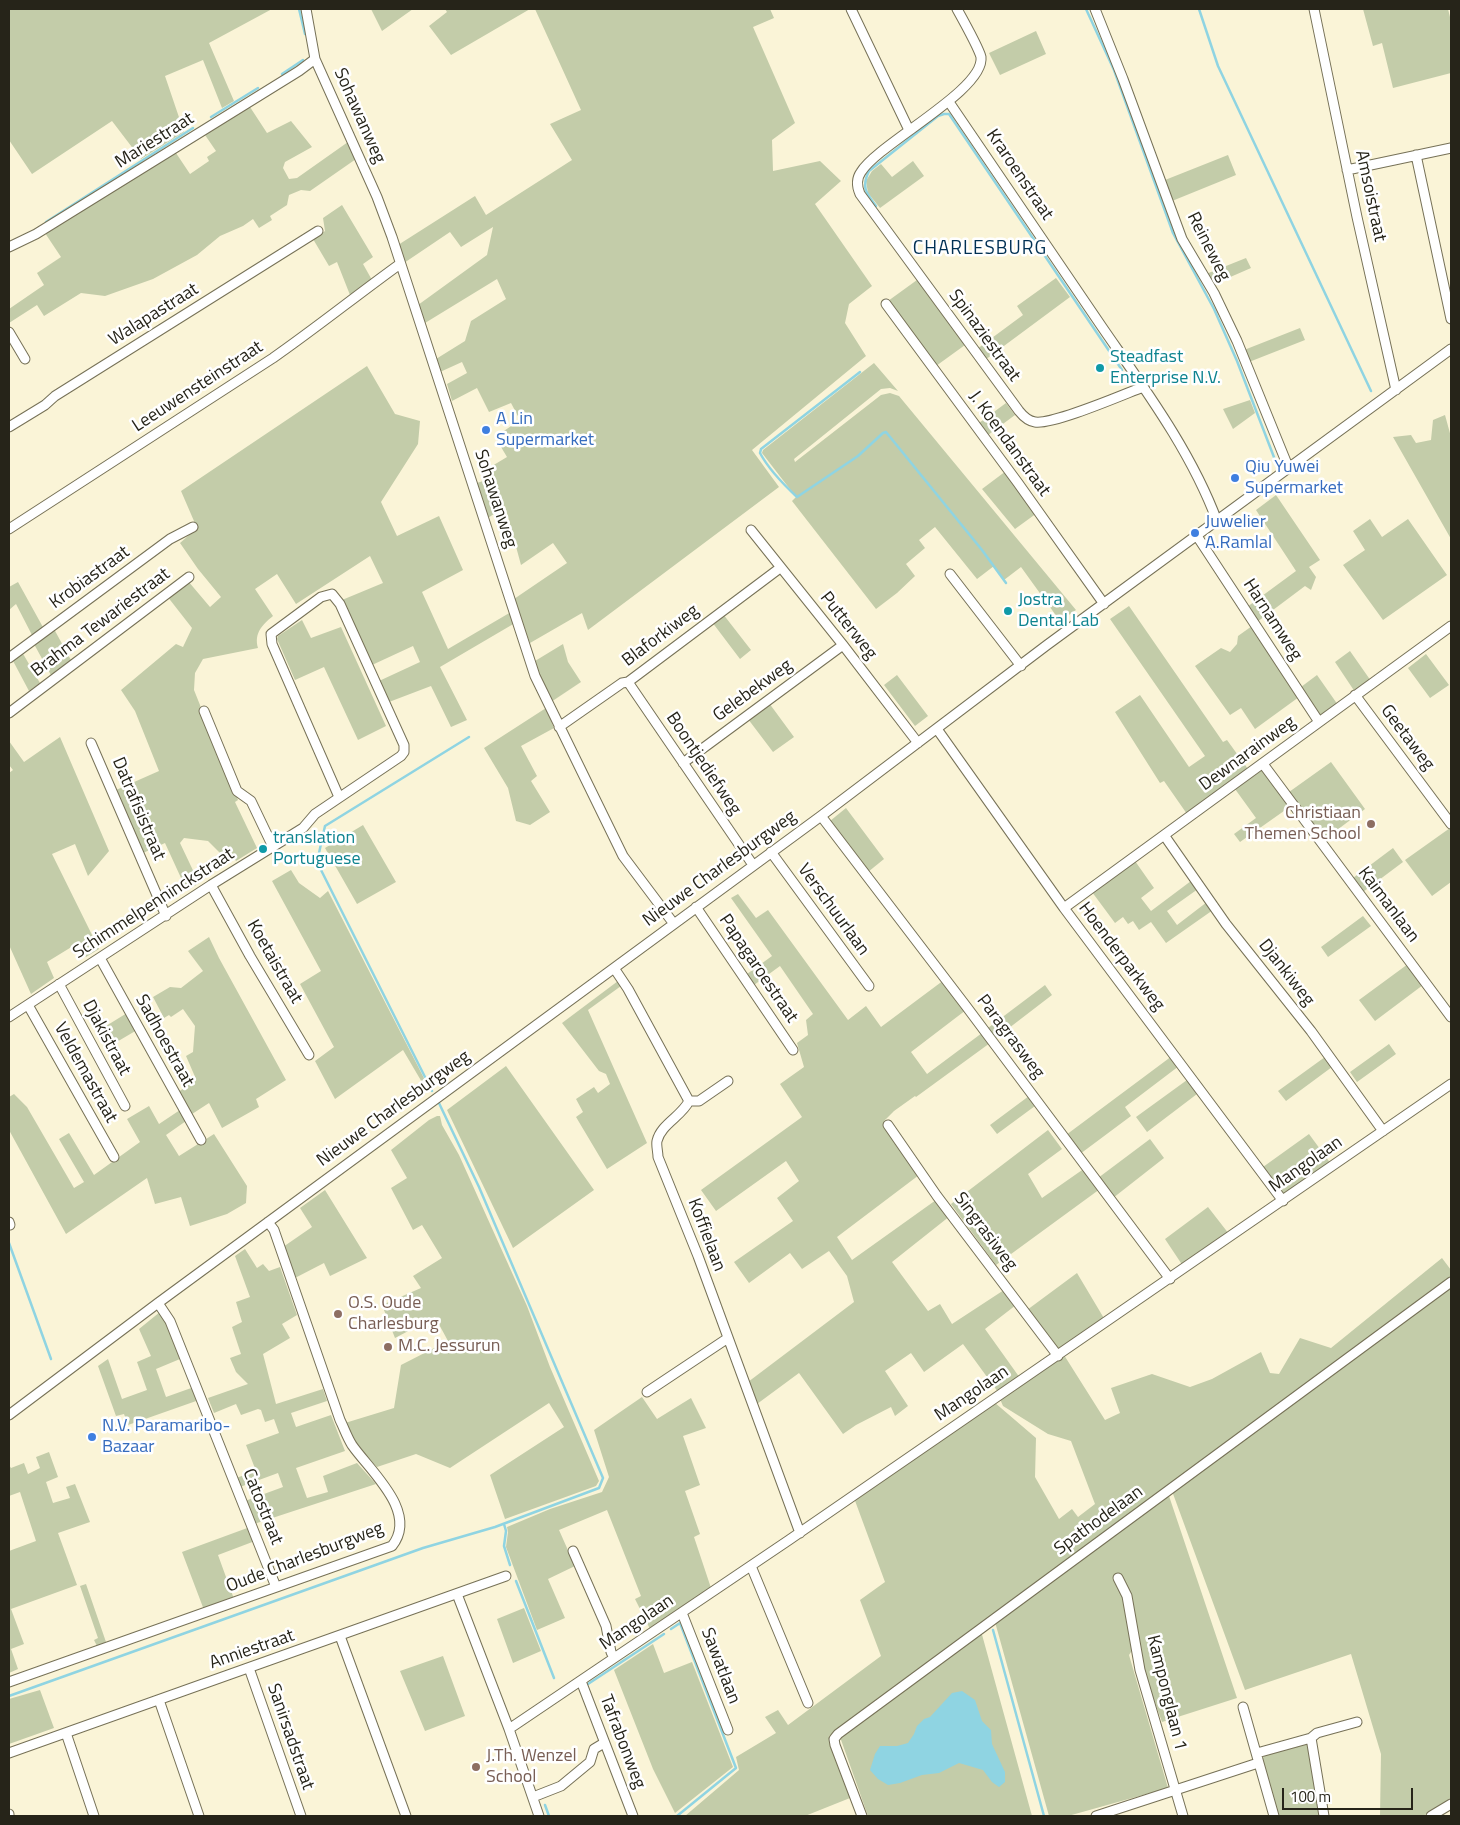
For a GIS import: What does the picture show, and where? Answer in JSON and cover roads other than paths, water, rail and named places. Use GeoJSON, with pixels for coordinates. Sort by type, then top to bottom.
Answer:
{"type":"FeatureCollection","features":[{"type":"Feature","properties":{"kind":"street","name":"Sohawanweg"},"geometry":{"type":"LineString","coordinates":[[306,9],[315,59],[377,197],[535,676],[623,856],[674,924]]}},
{"type":"Feature","properties":{"kind":"street"},"geometry":{"type":"LineString","coordinates":[[851,9],[908,130],[949,102],[974,76],[978,68],[981,58],[957,9]]}},
{"type":"Feature","properties":{"kind":"street","name":"Reineweg"},"geometry":{"type":"LineString","coordinates":[[1095,9],[1124,79],[1182,239],[1214,293],[1237,341],[1289,469]]}},
{"type":"Feature","properties":{"kind":"street","name":"Amsoistraat"},"geometry":{"type":"LineString","coordinates":[[1314,9],[1347,170],[1396,390]]}},
{"type":"Feature","properties":{"kind":"street","name":"Mariestraat"},"geometry":{"type":"LineString","coordinates":[[9,247],[36,234],[299,71],[315,59]]}},
{"type":"Feature","properties":{"kind":"street","name":"Kraroenstraat"},"geometry":{"type":"LineString","coordinates":[[949,102],[1143,387],[1186,454],[1206,492],[1217,521]]}},
{"type":"Feature","properties":{"kind":"street","name":"Spinaziestraat"},"geometry":{"type":"LineString","coordinates":[[908,130],[864,168],[858,177],[858,188],[866,204],[1024,417],[1034,422],[1043,422],[1075,413],[1143,387]]}},
{"type":"Feature","properties":{"kind":"street"},"geometry":{"type":"LineString","coordinates":[[1347,170],[1451,148]]}},
{"type":"Feature","properties":{"kind":"street"},"geometry":{"type":"LineString","coordinates":[[1416,155],[1451,319]]}},
{"type":"Feature","properties":{"kind":"street","name":"Walapastraat"},"geometry":{"type":"LineString","coordinates":[[9,427],[45,406],[55,396],[318,231]]}},
{"type":"Feature","properties":{"kind":"street","name":"Leeuwensteinstraat"},"geometry":{"type":"LineString","coordinates":[[9,529],[310,332],[400,264]]}},
{"type":"Feature","properties":{"kind":"street","name":"J. Koendanstraat"},"geometry":{"type":"LineString","coordinates":[[886,304],[1018,482],[1104,604]]}},
{"type":"Feature","properties":{"kind":"street"},"geometry":{"type":"LineString","coordinates":[[10,337],[25,359]]}},
{"type":"Feature","properties":{"kind":"street","name":"Nieuwe Charlesburgweg"},"geometry":{"type":"LineString","coordinates":[[9,1415],[158,1302],[821,816],[1104,604],[1451,349]]}},
{"type":"Feature","properties":{"kind":"street","name":"Krobiastraat"},"geometry":{"type":"LineString","coordinates":[[9,658],[170,539],[193,527]]}},
{"type":"Feature","properties":{"kind":"street","name":"Putterweg"},"geometry":{"type":"LineString","coordinates":[[751,530],[918,743]]}},
{"type":"Feature","properties":{"kind":"street","name":"Harnamweg"},"geometry":{"type":"LineString","coordinates":[[1197,536],[1319,722]]}},
{"type":"Feature","properties":{"kind":"street","name":"Blaforkiweg"},"geometry":{"type":"LineString","coordinates":[[559,727],[622,684],[628,682],[780,568]]}},
{"type":"Feature","properties":{"kind":"street"},"geometry":{"type":"LineString","coordinates":[[950,574],[1021,666]]}},
{"type":"Feature","properties":{"kind":"street","name":"Brahma Tewariestraat"},"geometry":{"type":"LineString","coordinates":[[9,714],[189,577]]}},
{"type":"Feature","properties":{"kind":"street","name":"Schimmelpenninckstraat"},"geometry":{"type":"LineString","coordinates":[[9,1017],[211,885],[303,828],[315,814],[401,756],[404,752],[404,745],[340,604],[332,594],[321,597],[271,634],[272,644],[339,797]]}},
{"type":"Feature","properties":{"kind":"street","name":"Dewnarainweg"},"geometry":{"type":"LineString","coordinates":[[1064,908],[1451,627]]}},
{"type":"Feature","properties":{"kind":"street","name":"Gelebekweg"},"geometry":{"type":"LineString","coordinates":[[682,763],[843,646]]}},
{"type":"Feature","properties":{"kind":"street","name":"Boontjediefweg"},"geometry":{"type":"LineString","coordinates":[[628,682],[753,865]]}},
{"type":"Feature","properties":{"kind":"street","name":"Geetaweg"},"geometry":{"type":"LineString","coordinates":[[1355,695],[1451,824]]}},
{"type":"Feature","properties":{"kind":"street"},"geometry":{"type":"LineString","coordinates":[[204,711],[237,791],[251,801],[273,847]]}},
{"type":"Feature","properties":{"kind":"street","name":"Hoenderparkweg"},"geometry":{"type":"LineString","coordinates":[[937,729],[1064,908],[1283,1201]]}},
{"type":"Feature","properties":{"kind":"street","name":"Datrafisistraat"},"geometry":{"type":"LineString","coordinates":[[91,743],[166,916]]}},
{"type":"Feature","properties":{"kind":"street","name":"Kaimanlaan"},"geometry":{"type":"LineString","coordinates":[[1264,764],[1451,1017]]}},
{"type":"Feature","properties":{"kind":"street","name":"Paragrasweg"},"geometry":{"type":"LineString","coordinates":[[821,816],[962,1000],[1170,1279]]}},
{"type":"Feature","properties":{"kind":"street","name":"Djankiweg"},"geometry":{"type":"LineString","coordinates":[[1164,835],[1226,924],[1310,1031],[1383,1131]]}},
{"type":"Feature","properties":{"kind":"street","name":"Verschuurlaan"},"geometry":{"type":"LineString","coordinates":[[771,852],[869,986]]}},
{"type":"Feature","properties":{"kind":"street","name":"Koetaistraat"},"geometry":{"type":"LineString","coordinates":[[211,885],[250,956],[309,1055]]}},
{"type":"Feature","properties":{"kind":"street","name":"Papagaroestraat"},"geometry":{"type":"LineString","coordinates":[[696,907],[793,1050]]}},
{"type":"Feature","properties":{"kind":"street","name":"Sadhoestraat"},"geometry":{"type":"LineString","coordinates":[[100,958],[201,1140]]}},
{"type":"Feature","properties":{"kind":"street"},"geometry":{"type":"LineString","coordinates":[[614,968],[628,989],[689,1101],[700,1101],[728,1081]]}},
{"type":"Feature","properties":{"kind":"street","name":"Djakistraat"},"geometry":{"type":"LineString","coordinates":[[59,984],[125,1106]]}},
{"type":"Feature","properties":{"kind":"street","name":"Veldemastraat"},"geometry":{"type":"LineString","coordinates":[[28,1005],[114,1157]]}},
{"type":"Feature","properties":{"kind":"street","name":"Mangolaan"},"geometry":{"type":"LineString","coordinates":[[509,1729],[800,1533],[1451,1084]]}},
{"type":"Feature","properties":{"kind":"street","name":"Koffielaan"},"geometry":{"type":"LineString","coordinates":[[689,1101],[685,1110],[666,1125],[657,1141],[658,1157],[698,1256],[800,1533]]}},
{"type":"Feature","properties":{"kind":"street","name":"Singrasiweg"},"geometry":{"type":"LineString","coordinates":[[888,1124],[937,1196],[1058,1356]]}},
{"type":"Feature","properties":{"kind":"street","name":"Oude Charlesburgweg"},"geometry":{"type":"LineString","coordinates":[[9,1682],[392,1546],[398,1538],[399,1524],[392,1499],[382,1480],[352,1444],[340,1420],[274,1230],[268,1222]]}},
{"type":"Feature","properties":{"kind":"street","name":"Spathodelaan"},"geometry":{"type":"LineString","coordinates":[[862,1816],[835,1746],[834,1739],[838,1734],[1451,1282]]}},
{"type":"Feature","properties":{"kind":"street","name":"Catostraat"},"geometry":{"type":"LineString","coordinates":[[158,1302],[170,1321],[276,1587]]}},
{"type":"Feature","properties":{"kind":"street"},"geometry":{"type":"LineString","coordinates":[[647,1392],[728,1338]]}},
{"type":"Feature","properties":{"kind":"street"},"geometry":{"type":"LineString","coordinates":[[573,1551],[606,1626],[614,1658]]}},
{"type":"Feature","properties":{"kind":"street"},"geometry":{"type":"LineString","coordinates":[[751,1566],[808,1703]]}},
{"type":"Feature","properties":{"kind":"street","name":"Anniestraat"},"geometry":{"type":"LineString","coordinates":[[9,1753],[506,1576]]}},
{"type":"Feature","properties":{"kind":"street","name":"Kamponglaan 1"},"geometry":{"type":"LineString","coordinates":[[1118,1578],[1127,1596],[1140,1670],[1183,1816]]}},
{"type":"Feature","properties":{"kind":"street"},"geometry":{"type":"LineString","coordinates":[[457,1594],[509,1729],[539,1816]]}},
{"type":"Feature","properties":{"kind":"street","name":"Sawatlaan"},"geometry":{"type":"LineString","coordinates":[[682,1613],[728,1730]]}},
{"type":"Feature","properties":{"kind":"street"},"geometry":{"type":"LineString","coordinates":[[340,1636],[406,1816]]}},
{"type":"Feature","properties":{"kind":"street","name":"Sanirsadstraat"},"geometry":{"type":"LineString","coordinates":[[249,1668],[300,1816]]}},
{"type":"Feature","properties":{"kind":"street","name":"Tafrabonweg"},"geometry":{"type":"LineString","coordinates":[[581,1681],[633,1816]]}},
{"type":"Feature","properties":{"kind":"street"},"geometry":{"type":"LineString","coordinates":[[159,1700],[199,1816]]}},
{"type":"Feature","properties":{"kind":"street"},"geometry":{"type":"LineString","coordinates":[[1243,1707],[1274,1816]]}},
{"type":"Feature","properties":{"kind":"street"},"geometry":{"type":"LineString","coordinates":[[1096,1816],[1175,1789],[1311,1738],[1318,1733],[1357,1722]]}},
{"type":"Feature","properties":{"kind":"street"},"geometry":{"type":"LineString","coordinates":[[66,1733],[94,1816]]}},
{"type":"Feature","properties":{"kind":"street"},"geometry":{"type":"LineString","coordinates":[[1311,1738],[1324,1816]]}},
{"type":"Feature","properties":{"kind":"street"},"geometry":{"type":"LineString","coordinates":[[533,1797],[561,1786],[590,1762],[594,1749],[604,1743]]}},
{"type":"Feature","properties":{"kind":"street"},"geometry":{"type":"LineString","coordinates":[[1431,1816],[1451,1804]]}},
{"type":"Feature","properties":{"kind":"water"},"geometry":{"type":"Polygon","coordinates":[[[962,1691],[975,1700],[982,1721],[991,1730],[992,1744],[1005,1772],[1005,1782],[999,1787],[992,1782],[983,1770],[959,1763],[939,1773],[922,1775],[900,1783],[888,1785],[878,1779],[870,1770],[875,1754],[880,1746],[897,1746],[908,1743],[917,1726],[924,1719],[930,1717],[952,1693],[962,1691]]]}},
{"type":"Feature","properties":{"kind":"waterway"},"geometry":{"type":"LineString","coordinates":[[299,9],[305,34]]}},
{"type":"Feature","properties":{"kind":"waterway"},"geometry":{"type":"LineString","coordinates":[[1086,9],[1114,70],[1173,233],[1214,309],[1237,361],[1277,465]]}},
{"type":"Feature","properties":{"kind":"waterway"},"geometry":{"type":"LineString","coordinates":[[1199,9],[1218,66],[1371,391]]}},
{"type":"Feature","properties":{"kind":"waterway"},"geometry":{"type":"LineString","coordinates":[[282,74],[303,60]]}},
{"type":"Feature","properties":{"kind":"waterway"},"geometry":{"type":"LineString","coordinates":[[211,117],[258,88]]}},
{"type":"Feature","properties":{"kind":"waterway"},"geometry":{"type":"LineString","coordinates":[[876,206],[865,186],[869,171],[938,116],[949,114],[1122,370]]}},
{"type":"Feature","properties":{"kind":"waterway"},"geometry":{"type":"LineString","coordinates":[[46,222],[193,128]]}},
{"type":"Feature","properties":{"kind":"waterway"},"geometry":{"type":"LineString","coordinates":[[860,372],[761,449],[760,453],[768,465],[797,497],[858,456],[886,432],[982,550],[1006,583]]}},
{"type":"Feature","properties":{"kind":"waterway"},"geometry":{"type":"LineString","coordinates":[[432,1091],[317,862],[325,826],[469,737]]}},
{"type":"Feature","properties":{"kind":"waterway"},"geometry":{"type":"LineString","coordinates":[[9,1696],[423,1548],[495,1527],[599,1488],[603,1478],[479,1187],[438,1101]]}},
{"type":"Feature","properties":{"kind":"waterway"},"geometry":{"type":"LineString","coordinates":[[9,1243],[51,1359]]}},
{"type":"Feature","properties":{"kind":"waterway"},"geometry":{"type":"LineString","coordinates":[[504,1524],[506,1531],[504,1546],[510,1565]]}},
{"type":"Feature","properties":{"kind":"waterway"},"geometry":{"type":"LineString","coordinates":[[516,1581],[554,1678]]}},
{"type":"Feature","properties":{"kind":"waterway"},"geometry":{"type":"LineString","coordinates":[[671,1629],[680,1623],[736,1768],[677,1816]]}},
{"type":"Feature","properties":{"kind":"waterway"},"geometry":{"type":"LineString","coordinates":[[993,1630],[1044,1816]]}},
{"type":"Feature","properties":{"kind":"waterway"},"geometry":{"type":"LineString","coordinates":[[588,1684],[664,1634]]}},
{"type":"Feature","properties":{"kind":"waterway"},"geometry":{"type":"LineString","coordinates":[[545,1805],[549,1816]]}},
{"type":"Feature","properties":{"kind":"place","name":"Steadfast Enterprise N.V."},"geometry":{"type":"Point","coordinates":[1100,368]}},
{"type":"Feature","properties":{"kind":"place","name":"A Lin Supermarket"},"geometry":{"type":"Point","coordinates":[486,430]}},
{"type":"Feature","properties":{"kind":"place","name":"Qiu Yuwei Supermarket"},"geometry":{"type":"Point","coordinates":[1235,478]}},
{"type":"Feature","properties":{"kind":"place","name":"Juwelier A.Ramlal"},"geometry":{"type":"Point","coordinates":[1195,533]}},
{"type":"Feature","properties":{"kind":"place","name":"Jostra Dental Lab"},"geometry":{"type":"Point","coordinates":[1008,611]}},
{"type":"Feature","properties":{"kind":"place","name":"Christiaan Themen School"},"geometry":{"type":"Point","coordinates":[1371,824]}},
{"type":"Feature","properties":{"kind":"place","name":"translation Portuguese"},"geometry":{"type":"Point","coordinates":[263,849]}},
{"type":"Feature","properties":{"kind":"place","name":"O.S. Oude Charlesburg"},"geometry":{"type":"Point","coordinates":[338,1314]}},
{"type":"Feature","properties":{"kind":"place","name":"M.C. Jessurun"},"geometry":{"type":"Point","coordinates":[388,1347]}},
{"type":"Feature","properties":{"kind":"place","name":"N.V. Paramaribo- Bazaar"},"geometry":{"type":"Point","coordinates":[92,1437]}},
{"type":"Feature","properties":{"kind":"place","name":"J.Th. Wenzel School"},"geometry":{"type":"Point","coordinates":[476,1767]}},
{"type":"Feature","properties":{"kind":"district","name":"CHARLESBURG"},"geometry":{"type":"Point","coordinates":[980,249]}}]}
